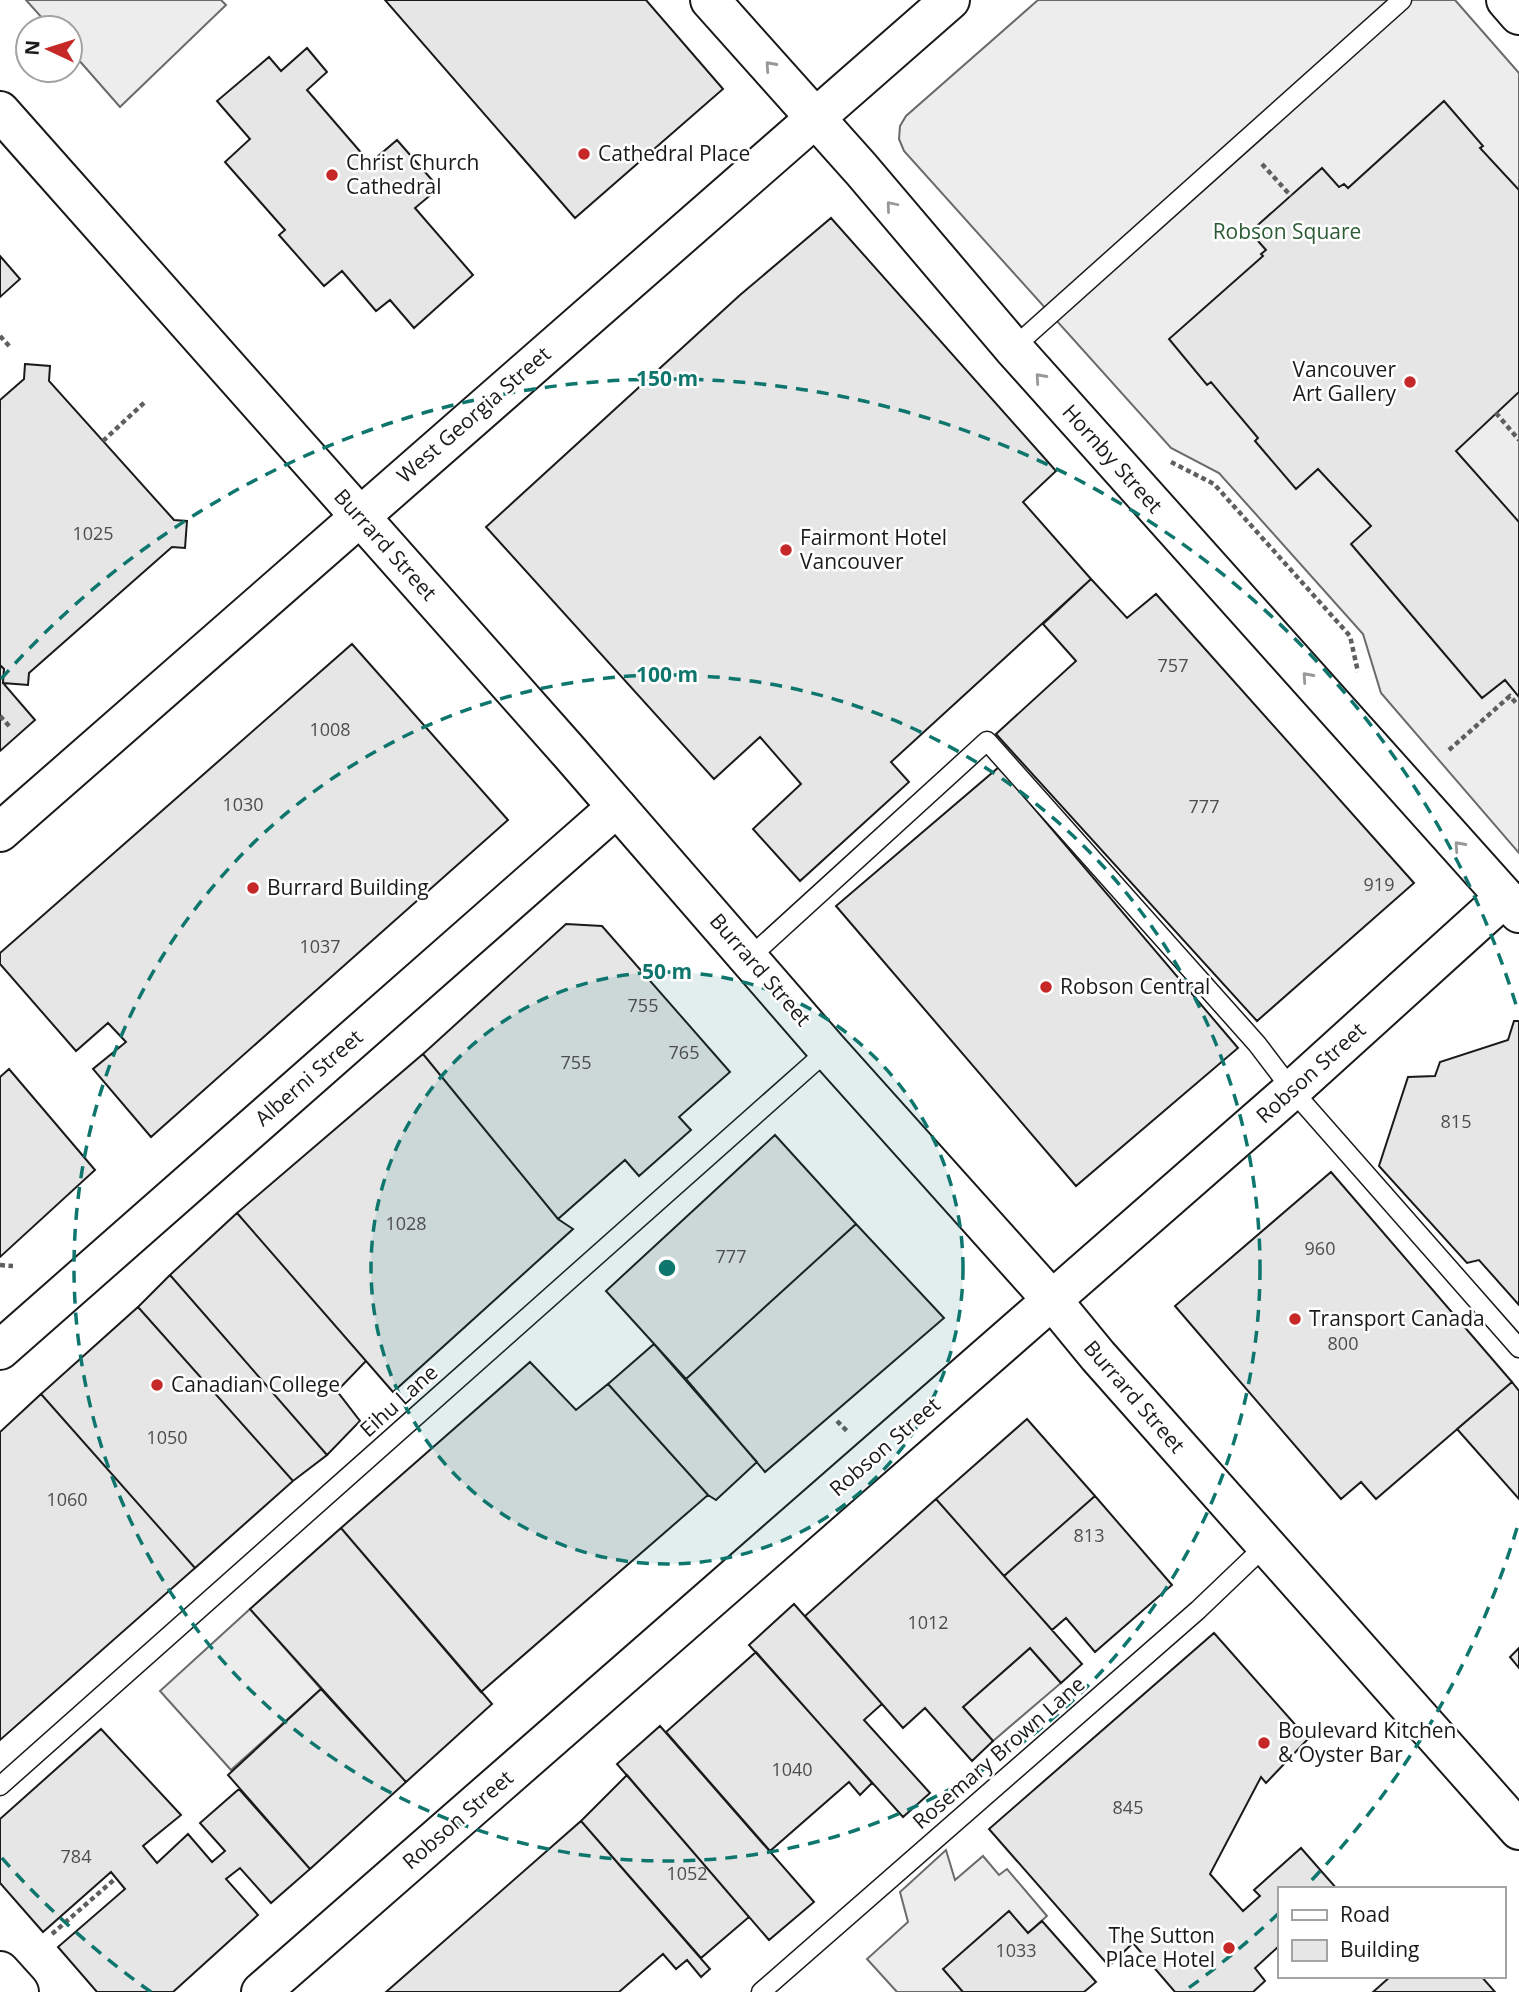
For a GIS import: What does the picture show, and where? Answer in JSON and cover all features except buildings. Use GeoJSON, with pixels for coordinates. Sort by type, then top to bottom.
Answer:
{"type":"FeatureCollection","features":[{"type":"Feature","properties":{"kind":"main road","name":"Hornby Street"},"geometry":{"type":"LineString","coordinates":[[710,0],[815,117],[1013,348],[1512,905]]}},
{"type":"Feature","properties":{"kind":"main road","name":"West Georgia Street"},"geometry":{"type":"LineString","coordinates":[[0,832],[950,0]]}},
{"type":"Feature","properties":{"kind":"main road"},"geometry":{"type":"LineString","coordinates":[[1506,0],[1519,15]]}},
{"type":"Feature","properties":{"kind":"main road","name":"Burrard Street"},"geometry":{"type":"LineString","coordinates":[[0,111],[750,957],[828,1050],[1052,1300],[1085,1342],[1265,1546],[1519,1830]]}},
{"type":"Feature","properties":{"kind":"main road","name":"Alberni Street"},"geometry":{"type":"LineString","coordinates":[[0,1350],[617,807]]}},
{"type":"Feature","properties":{"kind":"main road","name":"Robson Street"},"geometry":{"type":"LineString","coordinates":[[261,1992],[1292,1090],[1512,905]]}},
{"type":"Feature","properties":{"kind":"main road"},"geometry":{"type":"LineString","coordinates":[[0,1971],[19,1992]]}},
{"type":"Feature","properties":{"kind":"lane"},"geometry":{"type":"LineString","coordinates":[[1013,348],[1402,0]]}},
{"type":"Feature","properties":{"kind":"lane"},"geometry":{"type":"LineString","coordinates":[[750,957],[987,741],[1257,1044],[1292,1090],[1519,1348]]}},
{"type":"Feature","properties":{"kind":"lane","name":"Eihu Lane"},"geometry":{"type":"LineString","coordinates":[[0,1786],[828,1050]]}},
{"type":"Feature","properties":{"kind":"lane","name":"Rosemary Brown Lane"},"geometry":{"type":"LineString","coordinates":[[761,1992],[1198,1610],[1265,1546]]}},
{"type":"Feature","properties":{"kind":"path"},"geometry":{"type":"LineString","coordinates":[[1243,142],[1290,196]]}},
{"type":"Feature","properties":{"kind":"path"},"geometry":{"type":"LineString","coordinates":[[0,336],[11,348]]}},
{"type":"Feature","properties":{"kind":"path"},"geometry":{"type":"LineString","coordinates":[[103,441],[146,401]]}},
{"type":"Feature","properties":{"kind":"path"},"geometry":{"type":"LineString","coordinates":[[1496,413],[1519,440]]}},
{"type":"Feature","properties":{"kind":"path"},"geometry":{"type":"LineString","coordinates":[[1449,750],[1510,696],[1517,704]]}},
{"type":"Feature","properties":{"kind":"path"},"geometry":{"type":"LineString","coordinates":[[0,716],[11,728]]}},
{"type":"Feature","properties":{"kind":"path"},"geometry":{"type":"LineString","coordinates":[[0,1265],[13,1266]]}},
{"type":"Feature","properties":{"kind":"path"},"geometry":{"type":"LineString","coordinates":[[52,1934],[116,1878]]}},
{"type":"Feature","properties":{"kind":"shaded area"},"geometry":{"type":"Polygon","coordinates":[[[26,0],[221,0],[226,5],[120,107],[84,66],[84,14],[38,14],[26,0]]]}},
{"type":"Feature","properties":{"kind":"shaded area","name":"Robson Square"},"geometry":{"type":"Polygon","coordinates":[[[1038,0],[1455,0],[1519,73],[1519,853],[1381,693],[1363,634],[1219,473],[1171,448],[904,151],[899,139],[900,126],[906,116],[1038,0]]]}},
{"type":"Feature","properties":{"kind":"shaded area"},"geometry":{"type":"Polygon","coordinates":[[[250,1609],[321,1689],[231,1770],[160,1691],[250,1609]]]}},
{"type":"Feature","properties":{"kind":"shaded area"},"geometry":{"type":"Polygon","coordinates":[[[1030,1648],[1061,1683],[993,1741],[963,1707],[1030,1648]]]}},
{"type":"Feature","properties":{"kind":"shaded area"},"geometry":{"type":"Polygon","coordinates":[[[946,1850],[955,1880],[983,1856],[999,1875],[1007,1869],[1047,1916],[1028,1933],[944,1969],[963,1992],[897,1992],[867,1959],[908,1922],[900,1892],[946,1850]]]}},
{"type":"Feature","properties":{"kind":"place","name":"Cathedral Place"},"geometry":{"type":"Point","coordinates":[584,154]}},
{"type":"Feature","properties":{"kind":"place","name":"Christ Church Cathedral"},"geometry":{"type":"Point","coordinates":[332,175]}},
{"type":"Feature","properties":{"kind":"place","name":"Vancouver Art Gallery"},"geometry":{"type":"Point","coordinates":[1410,382]}},
{"type":"Feature","properties":{"kind":"place","name":"Fairmont Hotel Vancouver"},"geometry":{"type":"Point","coordinates":[786,550]}},
{"type":"Feature","properties":{"kind":"place","name":"Burrard Building"},"geometry":{"type":"Point","coordinates":[253,888]}},
{"type":"Feature","properties":{"kind":"place","name":"Robson Central"},"geometry":{"type":"Point","coordinates":[1046,987]}},
{"type":"Feature","properties":{"kind":"place","name":"Transport Canada"},"geometry":{"type":"Point","coordinates":[1295,1319]}},
{"type":"Feature","properties":{"kind":"place","name":"Canadian College"},"geometry":{"type":"Point","coordinates":[157,1385]}},
{"type":"Feature","properties":{"kind":"place","name":"Boulevard Kitchen & Oyster Bar"},"geometry":{"type":"Point","coordinates":[1264,1743]}},
{"type":"Feature","properties":{"kind":"place","name":"The Sutton Place Hotel"},"geometry":{"type":"Point","coordinates":[1229,1948]}}]}
